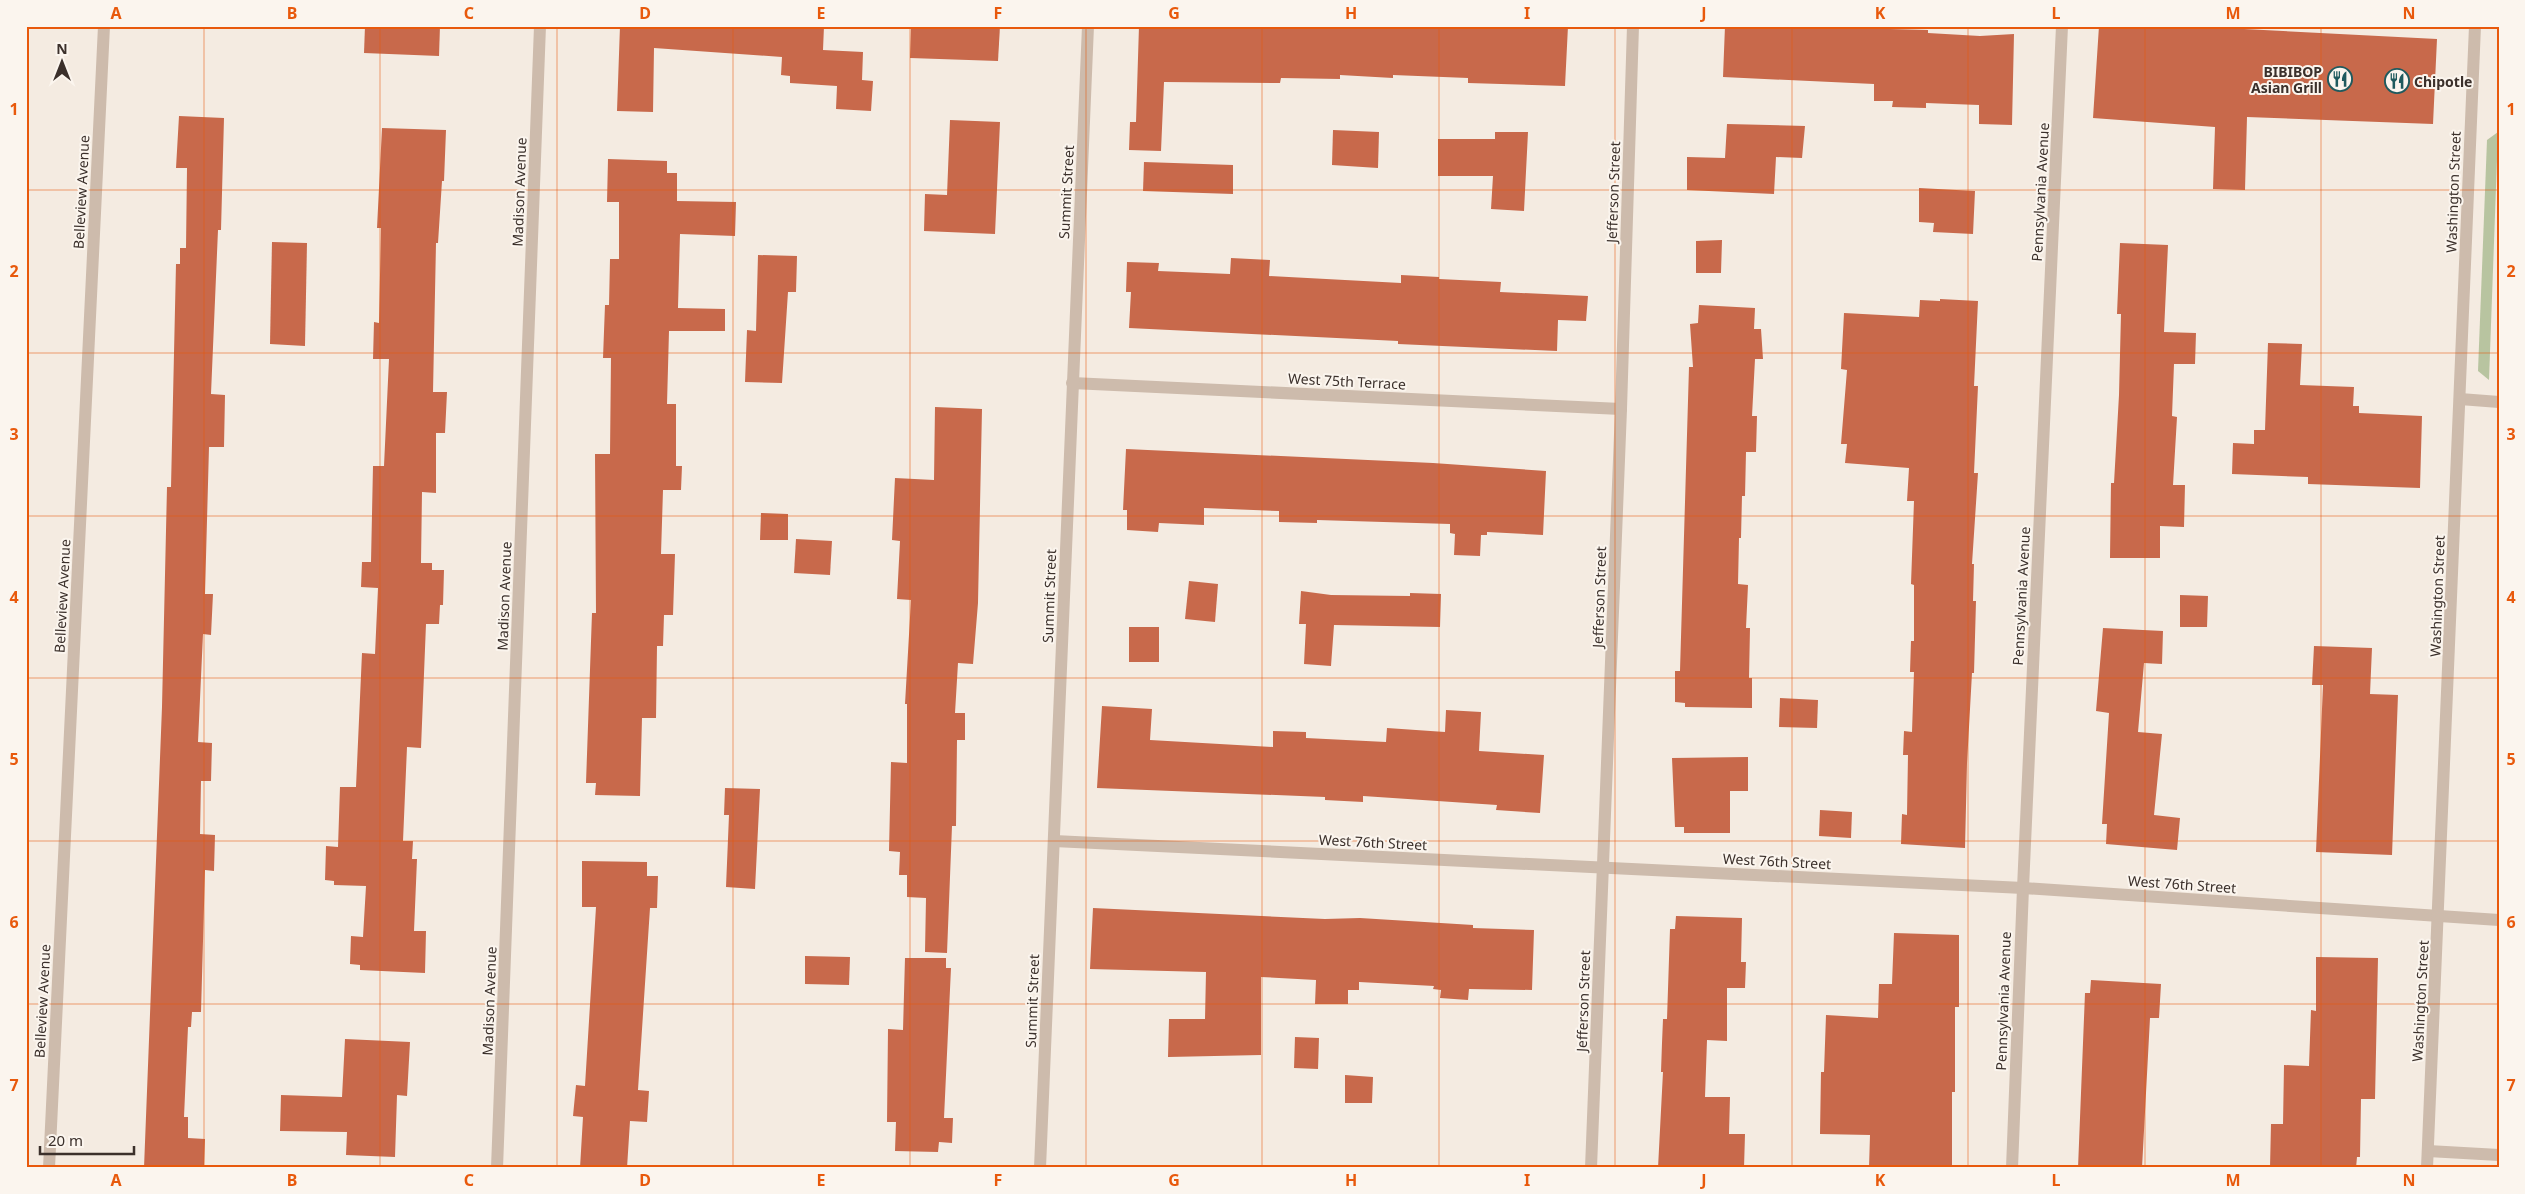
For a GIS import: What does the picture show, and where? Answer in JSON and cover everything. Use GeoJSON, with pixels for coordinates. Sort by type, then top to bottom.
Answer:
{"type":"FeatureCollection","features":[{"type":"Feature","properties":{"kind":"street","name":"Belleview Avenue"},"geometry":{"type":"LineString","coordinates":[[49,1168],[104,26]]}},
{"type":"Feature","properties":{"kind":"street","name":"Madison Avenue"},"geometry":{"type":"LineString","coordinates":[[497,1168],[540,26]]}},
{"type":"Feature","properties":{"kind":"street","name":"Summit Street"},"geometry":{"type":"LineString","coordinates":[[1040,1168],[1088,26]]}},
{"type":"Feature","properties":{"kind":"street","name":"Jefferson Street"},"geometry":{"type":"LineString","coordinates":[[1591,1168],[1621,409],[1633,26]]}},
{"type":"Feature","properties":{"kind":"street","name":"Pennsylvania Avenue"},"geometry":{"type":"LineString","coordinates":[[2012,1168],[2062,26]]}},
{"type":"Feature","properties":{"kind":"street","name":"Washington Street"},"geometry":{"type":"LineString","coordinates":[[2427,1168],[2475,26]]}},
{"type":"Feature","properties":{"kind":"street","name":"West 75th Terrace"},"geometry":{"type":"LineString","coordinates":[[1072,383],[1621,409]]}},
{"type":"Feature","properties":{"kind":"street"},"geometry":{"type":"LineString","coordinates":[[2460,400],[2499,402]]}},
{"type":"Feature","properties":{"kind":"street","name":"West 76th Street"},"geometry":{"type":"LineString","coordinates":[[1054,842],[2023,888],[2499,920]]}},
{"type":"Feature","properties":{"kind":"street"},"geometry":{"type":"LineString","coordinates":[[2428,1151],[2499,1155]]}},
{"type":"Feature","properties":{"kind":"green space"},"geometry":{"type":"Polygon","coordinates":[[[2498,132],[2489,380],[2478,371],[2487,140],[2498,132]]]}},
{"type":"Feature","properties":{"kind":"building"},"geometry":{"type":"Polygon","coordinates":[[[365,26],[440,26],[439,56],[364,53],[365,26]]]}},
{"type":"Feature","properties":{"kind":"building"},"geometry":{"type":"Polygon","coordinates":[[[620,26],[824,26],[823,50],[863,52],[862,80],[873,81],[871,111],[836,109],[837,86],[790,83],[790,76],[781,75],[782,57],[654,48],[653,112],[617,111],[620,26]]]}},
{"type":"Feature","properties":{"kind":"building"},"geometry":{"type":"Polygon","coordinates":[[[911,26],[1000,26],[998,61],[910,58],[911,26]]]}},
{"type":"Feature","properties":{"kind":"building"},"geometry":{"type":"Polygon","coordinates":[[[1139,26],[1568,26],[1565,86],[1468,83],[1468,78],[1393,75],[1393,78],[1340,75],[1340,79],[1281,78],[1280,83],[1164,82],[1161,151],[1129,150],[1130,122],[1136,122],[1139,26]]]}},
{"type":"Feature","properties":{"kind":"building"},"geometry":{"type":"Polygon","coordinates":[[[1725,26],[1928,30],[1928,33],[1980,36],[2014,34],[2012,125],[1979,124],[1979,105],[1926,103],[1926,108],[1892,107],[1893,101],[1874,101],[1874,84],[1723,77],[1725,26]]]}},
{"type":"Feature","properties":{"kind":"building"},"geometry":{"type":"Polygon","coordinates":[[[2099,26],[2161,26],[2205,29],[2205,27],[2437,39],[2433,124],[2247,117],[2245,190],[2213,189],[2215,127],[2093,118],[2099,26]]]}},
{"type":"Feature","properties":{"kind":"building"},"geometry":{"type":"Polygon","coordinates":[[[179,116],[224,118],[221,230],[218,230],[211,394],[225,395],[224,447],[209,447],[205,594],[213,594],[211,635],[203,634],[198,742],[212,743],[211,781],[201,781],[200,834],[215,835],[214,871],[205,870],[201,1012],[192,1012],[191,1027],[188,1027],[184,1117],[188,1117],[188,1138],[205,1139],[204,1168],[144,1168],[162,707],[167,487],[171,487],[176,264],[180,264],[180,248],[186,248],[187,168],[176,168],[179,116]]]}},
{"type":"Feature","properties":{"kind":"building"},"geometry":{"type":"Polygon","coordinates":[[[950,120],[1000,122],[995,234],[924,231],[925,194],[947,195],[950,120]]]}},
{"type":"Feature","properties":{"kind":"building"},"geometry":{"type":"Polygon","coordinates":[[[1727,124],[1805,126],[1802,158],[1776,157],[1774,194],[1687,190],[1687,157],[1725,158],[1727,124]]]}},
{"type":"Feature","properties":{"kind":"building"},"geometry":{"type":"Polygon","coordinates":[[[382,128],[446,130],[444,181],[442,181],[438,243],[436,243],[433,392],[447,392],[445,433],[436,433],[436,493],[422,492],[421,563],[432,563],[432,570],[444,570],[443,605],[440,605],[439,624],[426,624],[421,748],[407,747],[403,841],[413,841],[412,859],[417,859],[414,931],[426,931],[425,973],[360,970],[360,965],[350,964],[351,936],[363,937],[366,886],[334,885],[334,881],[325,880],[326,846],[338,847],[340,787],[356,787],[362,653],[375,654],[378,588],[361,587],[362,562],[371,562],[373,466],[384,466],[389,359],[373,359],[374,322],[379,323],[381,228],[377,228],[382,128]]]}},
{"type":"Feature","properties":{"kind":"building"},"geometry":{"type":"Polygon","coordinates":[[[1333,130],[1379,132],[1378,168],[1332,165],[1333,130]]]}},
{"type":"Feature","properties":{"kind":"building"},"geometry":{"type":"Polygon","coordinates":[[[1495,132],[1528,132],[1524,211],[1491,209],[1493,176],[1438,176],[1438,139],[1495,139],[1495,132]]]}},
{"type":"Feature","properties":{"kind":"building"},"geometry":{"type":"Polygon","coordinates":[[[608,159],[667,161],[667,173],[677,173],[677,201],[736,202],[735,236],[680,234],[678,308],[725,309],[725,331],[669,331],[667,404],[676,404],[676,466],[682,466],[681,490],[663,490],[661,554],[675,554],[673,615],[664,615],[663,646],[657,646],[656,718],[642,718],[640,796],[595,795],[596,783],[586,783],[592,613],[596,613],[595,454],[610,454],[611,358],[603,358],[605,305],[609,305],[610,259],[619,259],[619,202],[607,202],[608,159]]]}},
{"type":"Feature","properties":{"kind":"building"},"geometry":{"type":"Polygon","coordinates":[[[1144,162],[1233,165],[1233,194],[1143,191],[1144,162]]]}},
{"type":"Feature","properties":{"kind":"building"},"geometry":{"type":"Polygon","coordinates":[[[1919,188],[1975,191],[1973,234],[1933,232],[1934,223],[1919,222],[1919,188]]]}},
{"type":"Feature","properties":{"kind":"building"},"geometry":{"type":"Polygon","coordinates":[[[1722,240],[1721,273],[1696,273],[1696,241],[1722,240]]]}},
{"type":"Feature","properties":{"kind":"building"},"geometry":{"type":"Polygon","coordinates":[[[272,242],[307,243],[305,346],[270,344],[272,242]]]}},
{"type":"Feature","properties":{"kind":"building"},"geometry":{"type":"Polygon","coordinates":[[[2120,243],[2168,245],[2164,332],[2196,333],[2195,364],[2174,364],[2172,416],[2177,417],[2173,485],[2185,485],[2184,527],[2160,526],[2160,558],[2110,558],[2111,483],[2114,483],[2119,395],[2121,314],[2117,314],[2120,243]]]}},
{"type":"Feature","properties":{"kind":"building"},"geometry":{"type":"Polygon","coordinates":[[[758,255],[797,256],[796,292],[788,292],[782,383],[745,382],[747,330],[756,331],[758,255]]]}},
{"type":"Feature","properties":{"kind":"building"},"geometry":{"type":"Polygon","coordinates":[[[1231,258],[1270,260],[1269,276],[1401,283],[1401,275],[1439,277],[1439,279],[1501,282],[1500,292],[1588,296],[1586,321],[1558,320],[1557,351],[1398,344],[1398,341],[1129,328],[1131,292],[1126,292],[1127,262],[1159,263],[1158,271],[1230,274],[1231,258]]]}},
{"type":"Feature","properties":{"kind":"building"},"geometry":{"type":"Polygon","coordinates":[[[1940,299],[1978,301],[1974,386],[1978,386],[1974,473],[1978,473],[1972,564],[1974,564],[1973,601],[1976,601],[1974,673],[1972,673],[1967,763],[1965,848],[1901,844],[1902,814],[1907,815],[1908,755],[1903,755],[1904,731],[1912,732],[1914,672],[1910,672],[1911,641],[1914,641],[1914,585],[1911,584],[1914,501],[1907,501],[1909,468],[1845,463],[1847,444],[1841,444],[1847,370],[1841,369],[1844,313],[1919,317],[1920,300],[1940,301],[1940,299]]]}},
{"type":"Feature","properties":{"kind":"building"},"geometry":{"type":"Polygon","coordinates":[[[1699,305],[1755,308],[1754,329],[1761,329],[1763,359],[1755,359],[1752,416],[1757,416],[1756,452],[1746,452],[1745,496],[1742,496],[1741,538],[1739,538],[1738,584],[1748,585],[1746,628],[1750,628],[1749,678],[1752,678],[1752,708],[1685,707],[1685,703],[1675,702],[1675,671],[1680,671],[1689,367],[1693,367],[1690,324],[1698,323],[1699,305]]]}},
{"type":"Feature","properties":{"kind":"building"},"geometry":{"type":"Polygon","coordinates":[[[2268,343],[2302,344],[2300,385],[2354,387],[2353,406],[2359,406],[2359,413],[2422,416],[2420,488],[2308,484],[2308,477],[2232,474],[2233,443],[2254,444],[2254,430],[2265,430],[2268,343]]]}},
{"type":"Feature","properties":{"kind":"building"},"geometry":{"type":"Polygon","coordinates":[[[935,407],[982,409],[978,603],[973,664],[958,663],[955,713],[965,713],[965,740],[957,740],[956,826],[952,826],[947,953],[925,952],[926,898],[907,897],[907,875],[899,875],[900,852],[889,851],[891,762],[907,763],[907,704],[905,704],[911,600],[897,599],[900,541],[892,540],[895,478],[934,480],[935,407]]]}},
{"type":"Feature","properties":{"kind":"building"},"geometry":{"type":"Polygon","coordinates":[[[1126,449],[1433,463],[1546,471],[1543,535],[1487,532],[1487,535],[1481,535],[1480,556],[1454,555],[1455,534],[1450,533],[1450,524],[1317,520],[1317,523],[1279,522],[1279,511],[1204,508],[1204,525],[1159,523],[1158,532],[1127,530],[1127,510],[1123,510],[1126,449]]]}},
{"type":"Feature","properties":{"kind":"building"},"geometry":{"type":"Polygon","coordinates":[[[761,513],[788,514],[788,540],[760,540],[761,513]]]}},
{"type":"Feature","properties":{"kind":"building"},"geometry":{"type":"Polygon","coordinates":[[[796,539],[832,541],[830,575],[794,573],[796,539]]]}},
{"type":"Feature","properties":{"kind":"building"},"geometry":{"type":"Polygon","coordinates":[[[1189,581],[1218,584],[1215,622],[1185,619],[1189,581]]]}},
{"type":"Feature","properties":{"kind":"building"},"geometry":{"type":"Polygon","coordinates":[[[1301,591],[1331,595],[1410,596],[1410,593],[1441,594],[1440,627],[1334,625],[1331,666],[1304,664],[1306,624],[1299,624],[1301,591]]]}},
{"type":"Feature","properties":{"kind":"building"},"geometry":{"type":"Polygon","coordinates":[[[2180,595],[2208,596],[2207,627],[2180,627],[2180,595]]]}},
{"type":"Feature","properties":{"kind":"building"},"geometry":{"type":"Polygon","coordinates":[[[1129,627],[1159,627],[1159,662],[1129,662],[1129,627]]]}},
{"type":"Feature","properties":{"kind":"building"},"geometry":{"type":"Polygon","coordinates":[[[2103,628],[2163,631],[2162,664],[2144,663],[2138,732],[2162,734],[2154,815],[2180,818],[2177,850],[2106,844],[2107,824],[2102,824],[2109,713],[2096,711],[2103,628]]]}},
{"type":"Feature","properties":{"kind":"building"},"geometry":{"type":"Polygon","coordinates":[[[2314,646],[2372,648],[2370,694],[2398,695],[2392,855],[2316,852],[2323,685],[2312,685],[2314,646]]]}},
{"type":"Feature","properties":{"kind":"building"},"geometry":{"type":"Polygon","coordinates":[[[1780,698],[1818,700],[1817,728],[1779,727],[1780,698]]]}},
{"type":"Feature","properties":{"kind":"building"},"geometry":{"type":"Polygon","coordinates":[[[1102,706],[1152,709],[1150,740],[1273,747],[1273,731],[1306,732],[1306,738],[1386,742],[1387,728],[1445,732],[1446,710],[1481,712],[1479,751],[1544,755],[1540,813],[1496,810],[1497,805],[1363,796],[1363,802],[1325,800],[1325,797],[1097,788],[1102,706]]]}},
{"type":"Feature","properties":{"kind":"building"},"geometry":{"type":"Polygon","coordinates":[[[1748,757],[1748,791],[1730,791],[1730,833],[1684,833],[1684,827],[1675,827],[1672,758],[1748,757]]]}},
{"type":"Feature","properties":{"kind":"building"},"geometry":{"type":"Polygon","coordinates":[[[725,788],[760,789],[755,889],[726,887],[729,815],[724,815],[725,788]]]}},
{"type":"Feature","properties":{"kind":"building"},"geometry":{"type":"Polygon","coordinates":[[[1820,810],[1852,812],[1851,838],[1819,836],[1820,810]]]}},
{"type":"Feature","properties":{"kind":"building"},"geometry":{"type":"Polygon","coordinates":[[[582,861],[647,862],[647,876],[658,876],[657,908],[650,908],[638,1090],[649,1091],[647,1122],[630,1121],[627,1168],[580,1168],[583,1117],[573,1116],[576,1085],[585,1086],[596,907],[582,907],[582,861]]]}},
{"type":"Feature","properties":{"kind":"building"},"geometry":{"type":"Polygon","coordinates":[[[1093,908],[1325,919],[1360,918],[1473,925],[1473,928],[1534,930],[1532,990],[1469,989],[1468,1000],[1440,998],[1441,990],[1433,989],[1434,986],[1359,982],[1359,990],[1348,990],[1348,1004],[1315,1004],[1316,980],[1261,977],[1261,1055],[1168,1057],[1169,1019],[1205,1019],[1206,972],[1090,969],[1093,908]]]}},
{"type":"Feature","properties":{"kind":"building"},"geometry":{"type":"Polygon","coordinates":[[[1676,916],[1742,918],[1741,962],[1746,962],[1745,988],[1727,988],[1727,1041],[1707,1040],[1705,1097],[1730,1097],[1729,1134],[1745,1134],[1744,1168],[1658,1168],[1663,1072],[1661,1072],[1663,1019],[1667,1019],[1670,929],[1675,929],[1676,916]]]}},
{"type":"Feature","properties":{"kind":"building"},"geometry":{"type":"Polygon","coordinates":[[[1894,933],[1959,935],[1959,1007],[1955,1007],[1955,1092],[1952,1092],[1952,1168],[1869,1168],[1870,1135],[1820,1134],[1821,1072],[1824,1072],[1826,1015],[1878,1018],[1879,984],[1892,984],[1894,933]]]}},
{"type":"Feature","properties":{"kind":"building"},"geometry":{"type":"Polygon","coordinates":[[[805,956],[850,957],[849,985],[805,984],[805,956]]]}},
{"type":"Feature","properties":{"kind":"building"},"geometry":{"type":"Polygon","coordinates":[[[2316,957],[2378,958],[2375,1099],[2361,1099],[2360,1157],[2357,1157],[2356,1168],[2270,1168],[2271,1124],[2283,1124],[2284,1065],[2309,1066],[2311,1010],[2316,1011],[2316,957]]]}},
{"type":"Feature","properties":{"kind":"building"},"geometry":{"type":"Polygon","coordinates":[[[905,958],[946,958],[946,968],[951,968],[944,1118],[953,1118],[952,1143],[939,1142],[938,1152],[895,1151],[896,1122],[887,1122],[888,1029],[903,1030],[905,958]]]}},
{"type":"Feature","properties":{"kind":"building"},"geometry":{"type":"Polygon","coordinates":[[[2091,980],[2161,984],[2159,1018],[2150,1018],[2142,1168],[2078,1168],[2085,993],[2090,993],[2091,980]]]}},
{"type":"Feature","properties":{"kind":"building"},"geometry":{"type":"Polygon","coordinates":[[[1295,1037],[1319,1038],[1318,1069],[1294,1068],[1295,1037]]]}},
{"type":"Feature","properties":{"kind":"building"},"geometry":{"type":"Polygon","coordinates":[[[345,1039],[410,1042],[407,1096],[397,1095],[395,1157],[346,1155],[347,1132],[280,1131],[281,1095],[342,1097],[345,1039]]]}},
{"type":"Feature","properties":{"kind":"building"},"geometry":{"type":"Polygon","coordinates":[[[1345,1075],[1373,1077],[1372,1103],[1345,1103],[1345,1075]]]}},
{"type":"Feature","properties":{"kind":"place","name":"BIBIBOP Asian Grill"},"geometry":{"type":"Point","coordinates":[2340,79]}},
{"type":"Feature","properties":{"kind":"place","name":"Chipotle"},"geometry":{"type":"Point","coordinates":[2397,81]}}]}
